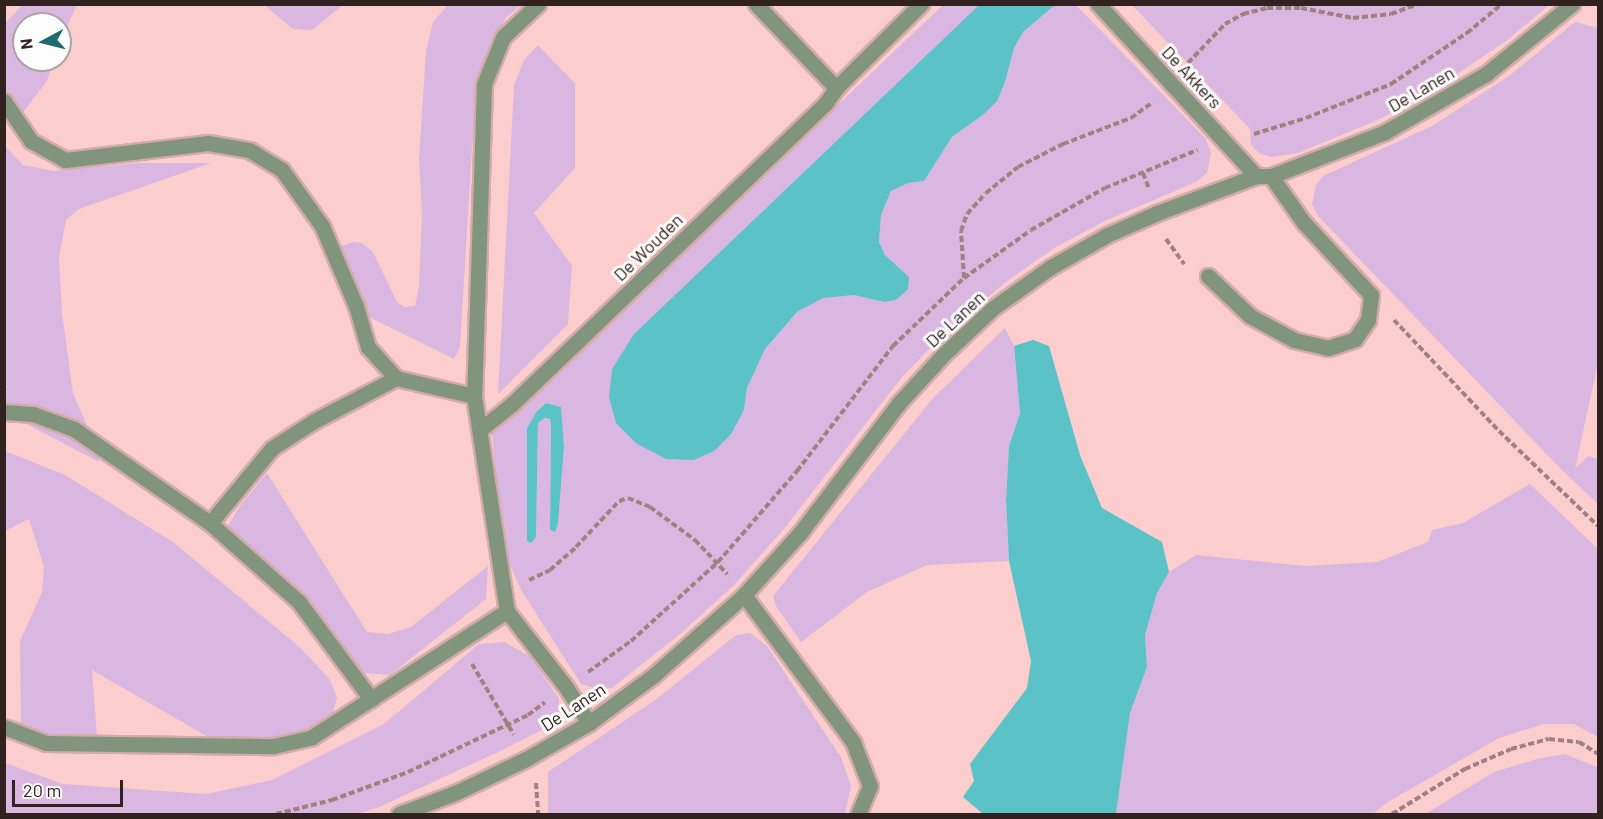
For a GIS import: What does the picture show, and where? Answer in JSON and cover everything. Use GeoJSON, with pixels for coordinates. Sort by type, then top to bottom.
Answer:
{"type":"FeatureCollection","features":[{"type":"Feature","properties":{"kind":"street"},"geometry":{"type":"LineString","coordinates":[[537,4],[503,37],[484,84],[474,396],[481,429],[507,611],[566,687],[590,723]]}},
{"type":"Feature","properties":{"kind":"street"},"geometry":{"type":"LineString","coordinates":[[756,4],[836,88]]}},
{"type":"Feature","properties":{"kind":"street","name":"De Wouden"},"geometry":{"type":"LineString","coordinates":[[481,429],[512,404],[825,104],[836,88],[921,4]]}},
{"type":"Feature","properties":{"kind":"street","name":"De Akkers"},"geometry":{"type":"LineString","coordinates":[[1098,4],[1264,176]]}},
{"type":"Feature","properties":{"kind":"street","name":"De Lanen"},"geometry":{"type":"LineString","coordinates":[[399,814],[455,793],[526,759],[590,723],[654,675],[744,595],[800,533],[899,403],[944,354],[993,308],[1051,267],[1107,235],[1193,198],[1264,176],[1385,132],[1486,74],[1572,4]]}},
{"type":"Feature","properties":{"kind":"street"},"geometry":{"type":"LineString","coordinates":[[4,101],[31,141],[65,160],[208,142],[249,150],[282,170],[322,226],[356,306],[369,347],[396,378],[474,396]]}},
{"type":"Feature","properties":{"kind":"street"},"geometry":{"type":"LineString","coordinates":[[1208,276],[1250,316],[1294,340],[1328,348],[1355,339],[1368,320],[1371,295],[1264,176]]}},
{"type":"Feature","properties":{"kind":"street"},"geometry":{"type":"LineString","coordinates":[[210,523],[272,448],[314,421],[396,378]]}},
{"type":"Feature","properties":{"kind":"street"},"geometry":{"type":"LineString","coordinates":[[4,412],[33,414],[74,429],[210,523],[299,602],[371,699]]}},
{"type":"Feature","properties":{"kind":"street"},"geometry":{"type":"LineString","coordinates":[[744,595],[853,742],[870,786],[858,814]]}},
{"type":"Feature","properties":{"kind":"street"},"geometry":{"type":"LineString","coordinates":[[4,727],[46,743],[274,746],[312,737],[507,611]]}},
{"type":"Feature","properties":{"kind":"path"},"geometry":{"type":"LineString","coordinates":[[1371,295],[1499,431],[1599,526]]}},
{"type":"Feature","properties":{"kind":"path"},"geometry":{"type":"LineString","coordinates":[[504,592],[550,570],[576,547],[619,501],[628,498],[650,507],[718,562]]}},
{"type":"Feature","properties":{"kind":"path"},"geometry":{"type":"LineString","coordinates":[[459,641],[526,759],[538,787],[538,814]]}},
{"type":"Feature","properties":{"kind":"path"},"geometry":{"type":"LineString","coordinates":[[1392,814],[1466,769],[1511,749],[1549,739],[1579,742],[1599,754]]}},
{"type":"Feature","properties":{"kind":"shaded area"},"geometry":{"type":"Polygon","coordinates":[[[22,5],[77,5],[72,16],[72,12],[16,12],[22,5]]]}},
{"type":"Feature","properties":{"kind":"shaded area"},"geometry":{"type":"Polygon","coordinates":[[[264,5],[343,5],[312,30],[293,29],[264,5]]]}},
{"type":"Feature","properties":{"kind":"shaded area"},"geometry":{"type":"Polygon","coordinates":[[[448,5],[522,5],[506,17],[482,64],[472,148],[460,347],[454,359],[363,314],[326,250],[354,242],[362,243],[373,252],[397,302],[404,307],[415,306],[419,286],[422,214],[419,158],[426,51],[433,22],[448,5]]]}},
{"type":"Feature","properties":{"kind":"shaded area"},"geometry":{"type":"Polygon","coordinates":[[[943,5],[979,5],[634,334],[744,410],[747,388],[765,349],[797,312],[822,298],[854,295],[884,302],[896,300],[909,277],[885,255],[879,242],[881,215],[891,191],[908,183],[924,181],[952,137],[984,114],[1005,82],[1014,48],[1023,32],[1055,5],[1076,5],[1206,139],[1211,153],[1207,173],[1196,182],[1107,220],[1054,248],[1006,282],[946,332],[902,377],[783,530],[733,586],[680,634],[612,688],[597,689],[581,684],[521,590],[510,564],[500,521],[492,433],[943,5]],[[546,403],[537,411],[527,428],[527,541],[531,543],[536,537],[538,423],[545,418],[550,419],[551,424],[550,529],[555,532],[558,524],[564,447],[560,407],[546,403]]]}},
{"type":"Feature","properties":{"kind":"shaded area"},"geometry":{"type":"Polygon","coordinates":[[[1132,5],[1549,5],[1506,41],[1447,81],[1378,120],[1298,153],[1272,157],[1260,154],[1251,145],[1250,129],[1132,5]]]}},
{"type":"Feature","properties":{"kind":"shaded area"},"geometry":{"type":"Polygon","coordinates":[[[12,16],[12,72],[50,72],[47,81],[19,118],[5,105],[5,24],[12,16]]]}},
{"type":"Feature","properties":{"kind":"shaded area"},"geometry":{"type":"Polygon","coordinates":[[[1575,22],[1598,28],[1598,363],[1575,469],[1588,456],[1598,459],[1598,504],[1560,468],[1318,216],[1312,204],[1316,185],[1323,176],[1432,126],[1509,76],[1575,22]]]}},
{"type":"Feature","properties":{"kind":"shaded area"},"geometry":{"type":"Polygon","coordinates":[[[538,45],[575,83],[575,168],[534,213],[572,266],[568,324],[498,394],[514,85],[524,60],[538,45]]]}},
{"type":"Feature","properties":{"kind":"shaded area"},"geometry":{"type":"Polygon","coordinates":[[[5,146],[23,165],[54,171],[138,163],[211,163],[79,209],[66,220],[59,257],[62,313],[73,393],[98,451],[99,462],[15,418],[5,416],[5,388],[8,388],[5,386],[5,146]]]}},
{"type":"Feature","properties":{"kind":"shaded area"},"geometry":{"type":"Polygon","coordinates":[[[1005,328],[1014,346],[1020,413],[1009,446],[1006,500],[1009,561],[927,565],[867,592],[801,642],[776,606],[773,596],[933,398],[1005,328]]]}},
{"type":"Feature","properties":{"kind":"shaded area"},"geometry":{"type":"Polygon","coordinates":[[[5,451],[65,475],[173,542],[302,649],[330,680],[337,698],[332,716],[286,745],[241,756],[92,670],[98,750],[21,737],[20,641],[42,592],[44,567],[29,519],[5,531],[5,451]]]}},
{"type":"Feature","properties":{"kind":"shaded area"},"geometry":{"type":"Polygon","coordinates":[[[267,473],[367,632],[388,634],[411,627],[488,566],[486,599],[390,675],[364,673],[227,547],[227,528],[239,507],[267,473]]]}},
{"type":"Feature","properties":{"kind":"shaded area"},"geometry":{"type":"Polygon","coordinates":[[[1530,484],[1598,549],[1598,737],[1574,724],[1544,724],[1499,738],[1388,802],[1373,814],[1116,814],[1130,713],[1147,667],[1145,635],[1157,593],[1169,572],[1196,555],[1306,566],[1377,562],[1428,542],[1432,530],[1463,523],[1530,484]]]}},
{"type":"Feature","properties":{"kind":"shaded area"},"geometry":{"type":"Polygon","coordinates":[[[750,633],[767,646],[841,757],[851,786],[845,814],[548,814],[548,772],[658,698],[736,635],[750,633]]]}},
{"type":"Feature","properties":{"kind":"shaded area"},"geometry":{"type":"Polygon","coordinates":[[[504,642],[531,657],[559,699],[559,714],[542,730],[377,808],[356,814],[5,814],[5,763],[63,784],[206,794],[272,780],[384,724],[479,644],[504,642]]]}},
{"type":"Feature","properties":{"kind":"shaded area"},"geometry":{"type":"Polygon","coordinates":[[[1564,754],[1598,767],[1598,814],[1425,814],[1494,772],[1537,759],[1564,754]]]}},
{"type":"Feature","properties":{"kind":"water"},"geometry":{"type":"Polygon","coordinates":[[[979,5],[1055,5],[1023,32],[1014,48],[1005,82],[997,101],[984,114],[952,137],[924,181],[908,183],[891,191],[881,215],[879,242],[885,255],[909,277],[908,289],[896,300],[884,302],[854,295],[823,298],[797,312],[765,349],[747,388],[744,410],[731,434],[714,451],[694,460],[666,459],[636,443],[616,423],[609,397],[612,369],[634,334],[979,5]]]}},
{"type":"Feature","properties":{"kind":"water"},"geometry":{"type":"Polygon","coordinates":[[[1033,340],[1049,346],[1080,455],[1102,508],[1162,542],[1169,572],[1157,593],[1145,635],[1147,667],[1130,713],[1116,814],[983,814],[963,797],[974,781],[970,764],[1027,688],[1031,661],[1009,561],[1006,500],[1009,446],[1020,413],[1014,346],[1033,340]]]}},
{"type":"Feature","properties":{"kind":"water"},"geometry":{"type":"Polygon","coordinates":[[[546,403],[561,407],[564,447],[558,524],[555,532],[550,530],[551,424],[550,419],[545,418],[538,423],[536,537],[531,543],[527,541],[527,428],[537,411],[546,403]]]}}]}
